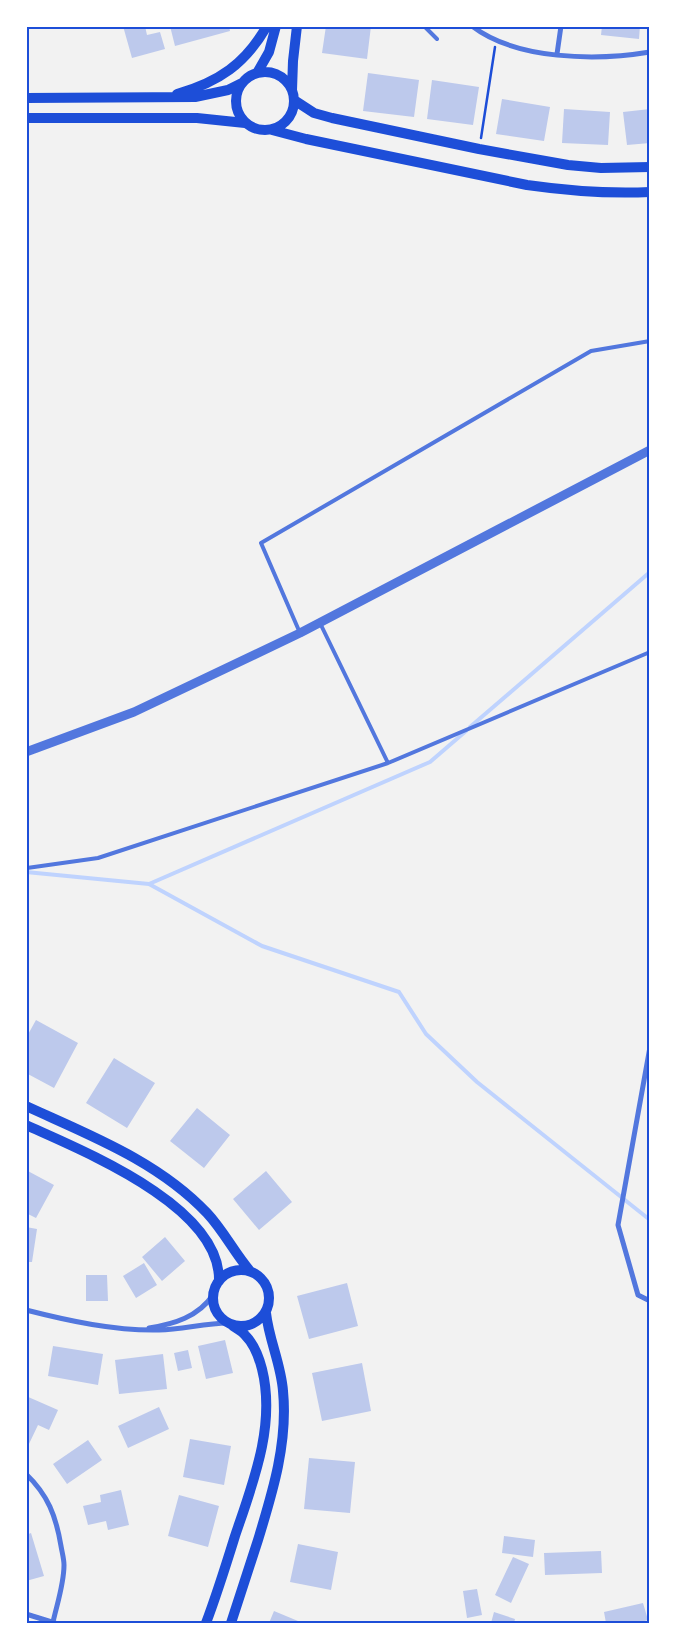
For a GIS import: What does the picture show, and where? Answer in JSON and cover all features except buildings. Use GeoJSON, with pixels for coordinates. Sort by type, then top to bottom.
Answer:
{"type":"FeatureCollection","features":[{"type":"Feature","properties":{"kind":"main road"},"geometry":{"type":"LineString","coordinates":[[163,98],[220,78],[246,56],[258,42],[267,26]]}},
{"type":"Feature","properties":{"kind":"main road"},"geometry":{"type":"LineString","coordinates":[[257,73],[269,52],[276,26]]}},
{"type":"Feature","properties":{"kind":"main road"},"geometry":{"type":"LineString","coordinates":[[272,130],[288,119],[292,110],[293,61],[297,26]]}},
{"type":"Feature","properties":{"kind":"main road"},"geometry":{"type":"LineString","coordinates":[[26,98],[195,97],[228,90],[257,73],[266,72],[274,74],[288,83],[293,95],[314,113],[332,118],[479,149],[568,165],[601,168],[650,167]]}},
{"type":"Feature","properties":{"kind":"main road"},"geometry":{"type":"LineString","coordinates":[[242,83],[237,91],[236,108],[246,123],[254,128],[272,130],[316,141],[528,185],[600,194],[650,192]]}},
{"type":"Feature","properties":{"kind":"main road"},"geometry":{"type":"LineString","coordinates":[[26,118],[197,118],[246,123]]}},
{"type":"Feature","properties":{"kind":"main road"},"geometry":{"type":"LineString","coordinates":[[26,1106],[122,1151],[170,1181],[206,1211],[250,1271]]}},
{"type":"Feature","properties":{"kind":"main road"},"geometry":{"type":"LineString","coordinates":[[26,1125],[114,1166],[159,1195],[180,1212],[203,1235],[214,1254],[219,1272],[213,1295],[216,1311],[221,1318],[246,1335],[254,1347],[260,1362],[266,1394],[262,1443],[253,1484],[206,1622]]}},
{"type":"Feature","properties":{"kind":"main road"},"geometry":{"type":"LineString","coordinates":[[218,1281],[233,1271],[250,1271],[258,1275],[268,1288],[270,1296],[269,1305],[266,1313],[260,1320],[242,1327],[230,1324]]}},
{"type":"Feature","properties":{"kind":"main road"},"geometry":{"type":"LineString","coordinates":[[230,1623],[270,1502],[278,1473],[282,1443],[283,1393],[281,1374],[268,1331],[266,1313]]}},
{"type":"Feature","properties":{"kind":"street"},"geometry":{"type":"LineString","coordinates":[[472,26],[481,34],[516,48],[557,54],[617,57],[650,52]]}},
{"type":"Feature","properties":{"kind":"street"},"geometry":{"type":"LineString","coordinates":[[557,54],[561,26]]}},
{"type":"Feature","properties":{"kind":"street"},"geometry":{"type":"LineString","coordinates":[[26,752],[134,712],[300,633],[650,450]]}},
{"type":"Feature","properties":{"kind":"street"},"geometry":{"type":"LineString","coordinates":[[650,1047],[618,1225],[638,1295],[650,1301]]}},
{"type":"Feature","properties":{"kind":"street"},"geometry":{"type":"LineString","coordinates":[[126,1328],[148,1328],[182,1320],[206,1304],[213,1295]]}},
{"type":"Feature","properties":{"kind":"street"},"geometry":{"type":"LineString","coordinates":[[26,1310],[105,1326],[126,1328],[158,1330],[211,1323],[230,1324]]}},
{"type":"Feature","properties":{"kind":"street"},"geometry":{"type":"LineString","coordinates":[[26,1474],[39,1486],[53,1510],[64,1565],[54,1622],[26,1614]]}},
{"type":"Feature","properties":{"kind":"lane"},"geometry":{"type":"LineString","coordinates":[[424,26],[437,39]]}},
{"type":"Feature","properties":{"kind":"lane"},"geometry":{"type":"LineString","coordinates":[[300,633],[261,543],[590,352],[650,341]]}},
{"type":"Feature","properties":{"kind":"lane"},"geometry":{"type":"LineString","coordinates":[[320,623],[388,763]]}},
{"type":"Feature","properties":{"kind":"lane"},"geometry":{"type":"LineString","coordinates":[[27,868],[98,858],[388,763],[650,652]]}},
{"type":"Feature","properties":{"kind":"path"},"geometry":{"type":"LineString","coordinates":[[479,149],[496,41]]}},
{"type":"Feature","properties":{"kind":"waterway"},"geometry":{"type":"LineString","coordinates":[[470,727],[650,572]]}},
{"type":"Feature","properties":{"kind":"waterway"},"geometry":{"type":"LineString","coordinates":[[26,872],[149,884],[430,762],[466,731]]}},
{"type":"Feature","properties":{"kind":"waterway"},"geometry":{"type":"LineString","coordinates":[[149,884],[262,946],[399,992],[426,1034],[477,1082],[650,1220]]}}]}
